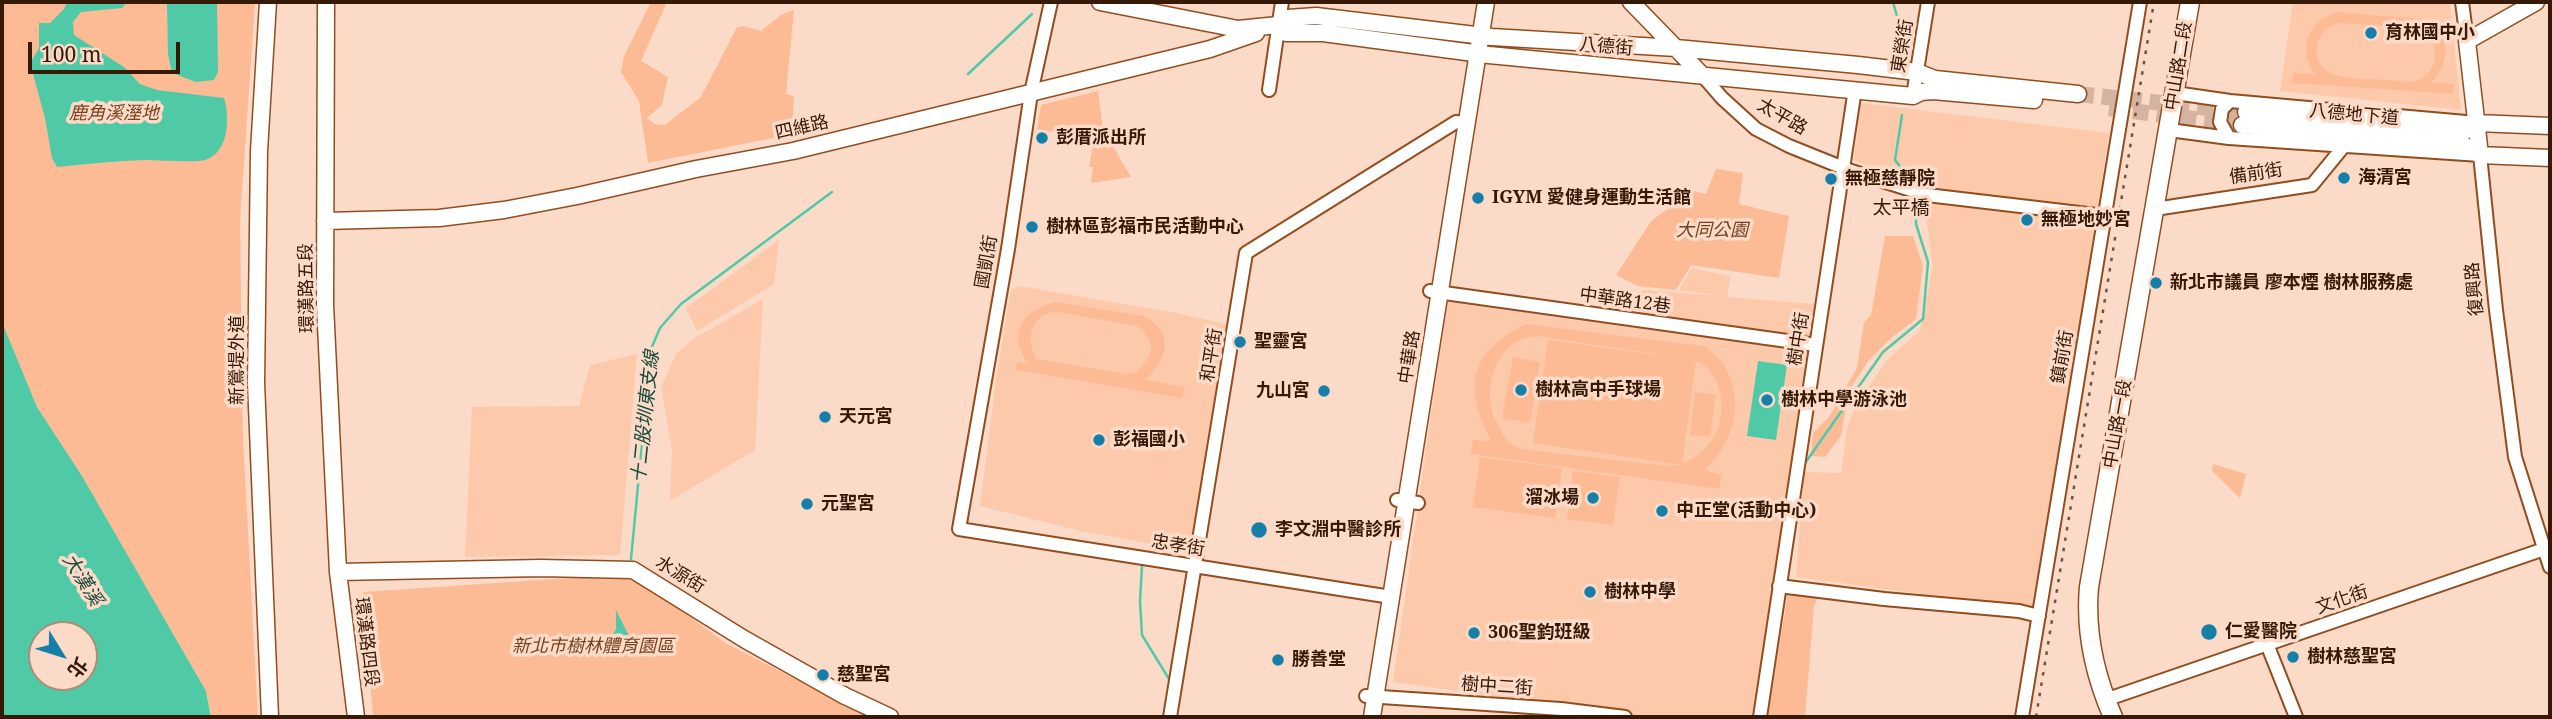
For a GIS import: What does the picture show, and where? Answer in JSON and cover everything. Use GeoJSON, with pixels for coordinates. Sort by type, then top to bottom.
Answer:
{"type":"FeatureCollection","features":[{"type":"Feature","properties":{"kind":"main road","name":"中山路二段"},"geometry":{"type":"LineString","coordinates":[[2169,130],[2190,2]]}},
{"type":"Feature","properties":{"kind":"main road","name":"中山路一段"},"geometry":{"type":"LineString","coordinates":[[2113,717],[2105,700],[2091,650],[2087,622],[2088,599],[2169,130]]}},
{"type":"Feature","properties":{"kind":"street","name":"新鶯堤外道"},"geometry":{"type":"LineString","coordinates":[[268,2],[259,151],[256,383],[270,717]]}},
{"type":"Feature","properties":{"kind":"street","name":"環漢路五段"},"geometry":{"type":"LineString","coordinates":[[326,2],[325,305],[338,572]]}},
{"type":"Feature","properties":{"kind":"street","name":"國凱街"},"geometry":{"type":"LineString","coordinates":[[959,528],[1008,249],[1031,93],[1051,2]]}},
{"type":"Feature","properties":{"kind":"street","name":"八德街"},"geometry":{"type":"LineString","coordinates":[[1100,2],[1238,29],[1278,25],[1288,18],[1316,16],[1476,35],[1676,48],[1917,72],[1934,85],[1913,96],[1473,53],[1323,33],[1286,33],[1278,25]]}},
{"type":"Feature","properties":{"kind":"street"},"geometry":{"type":"LineString","coordinates":[[1269,90],[1282,2]]}},
{"type":"Feature","properties":{"kind":"street","name":"中華路"},"geometry":{"type":"LineString","coordinates":[[1476,2],[1476,35]]}},
{"type":"Feature","properties":{"kind":"street","name":"中華路"},"geometry":{"type":"LineString","coordinates":[[1363,717],[1371,696],[1387,597],[1407,502],[1461,123],[1476,35],[1486,2]]}},
{"type":"Feature","properties":{"kind":"street","name":"太平路"},"geometry":{"type":"LineString","coordinates":[[1631,2],[1722,98],[1756,128],[1789,146],[1920,193],[2105,216]]}},
{"type":"Feature","properties":{"kind":"street","name":"東榮街"},"geometry":{"type":"LineString","coordinates":[[1913,96],[1928,2]]}},
{"type":"Feature","properties":{"kind":"street","name":"鎮前街"},"geometry":{"type":"LineString","coordinates":[[2021,717],[2140,2]]}},
{"type":"Feature","properties":{"kind":"street","name":"復興路"},"geometry":{"type":"LineString","coordinates":[[2462,2],[2515,457],[2547,548],[2550,568]]}},
{"type":"Feature","properties":{"kind":"street"},"geometry":{"type":"LineString","coordinates":[[2467,41],[2536,2]]}},
{"type":"Feature","properties":{"kind":"street","name":"四維路"},"geometry":{"type":"LineString","coordinates":[[325,221],[439,218],[528,205],[696,169],[793,152],[1216,47],[1278,25]]}},
{"type":"Feature","properties":{"kind":"street"},"geometry":{"type":"LineString","coordinates":[[1934,85],[2078,99]]}},
{"type":"Feature","properties":{"kind":"street","name":"樹中街"},"geometry":{"type":"LineString","coordinates":[[1779,586],[1855,89]]}},
{"type":"Feature","properties":{"kind":"street"},"geometry":{"type":"LineString","coordinates":[[2175,93],[2230,101],[2550,126]]}},
{"type":"Feature","properties":{"kind":"street"},"geometry":{"type":"LineString","coordinates":[[2229,138],[2220,122],[2222,109],[2230,101]]}},
{"type":"Feature","properties":{"kind":"street","name":"八德地下道"},"geometry":{"type":"LineString","coordinates":[[2244,119],[2462,138]]}},
{"type":"Feature","properties":{"kind":"street"},"geometry":{"type":"LineString","coordinates":[[2476,122],[2462,138],[2480,155]]}},
{"type":"Feature","properties":{"kind":"street","name":"和平街"},"geometry":{"type":"LineString","coordinates":[[1170,717],[1246,253],[1461,123]]}},
{"type":"Feature","properties":{"kind":"street"},"geometry":{"type":"LineString","coordinates":[[2169,130],[2229,138],[2550,158]]}},
{"type":"Feature","properties":{"kind":"street","name":"備前街"},"geometry":{"type":"LineString","coordinates":[[2155,209],[2312,185],[2344,146]]}},
{"type":"Feature","properties":{"kind":"street","name":"中華路12巷"},"geometry":{"type":"LineString","coordinates":[[1435,292],[1816,345]]}},
{"type":"Feature","properties":{"kind":"street","name":"忠孝街"},"geometry":{"type":"LineString","coordinates":[[959,528],[1387,597]]}},
{"type":"Feature","properties":{"kind":"street","name":"文化街"},"geometry":{"type":"LineString","coordinates":[[2105,700],[2547,548]]}},
{"type":"Feature","properties":{"kind":"street","name":"水源街"},"geometry":{"type":"LineString","coordinates":[[338,572],[541,568],[634,570],[744,639],[845,696],[890,717]]}},
{"type":"Feature","properties":{"kind":"street","name":"環漢路四段"},"geometry":{"type":"LineString","coordinates":[[338,572],[356,717]]}},
{"type":"Feature","properties":{"kind":"street"},"geometry":{"type":"LineString","coordinates":[[1760,717],[1779,586],[2019,611],[2039,616]]}},
{"type":"Feature","properties":{"kind":"street"},"geometry":{"type":"LineString","coordinates":[[2267,644],[2296,717]]}},
{"type":"Feature","properties":{"kind":"street","name":"中華路"},"geometry":{"type":"LineString","coordinates":[[1371,696],[1372,717]]}},
{"type":"Feature","properties":{"kind":"street","name":"樹中二街"},"geometry":{"type":"LineString","coordinates":[[1371,696],[1561,709],[1625,717]]}},
{"type":"Feature","properties":{"kind":"shaded area","name":"育林國中小"},"geometry":{"type":"Polygon","coordinates":[[[2293,2],[2450,2],[2461,110],[2280,91],[2293,2]]]}},
{"type":"Feature","properties":{"kind":"shaded area"},"geometry":{"type":"Polygon","coordinates":[[[1861,103],[2109,133],[2035,609],[1796,577],[1804,472],[1841,473],[1847,428],[1855,407],[1887,360],[1920,331],[1933,267],[1924,203],[1894,177],[1854,160],[1861,103]]]}},
{"type":"Feature","properties":{"kind":"shaded area"},"geometry":{"type":"Polygon","coordinates":[[[779,240],[774,284],[697,331],[686,308],[779,240]]]}},
{"type":"Feature","properties":{"kind":"shaded area"},"geometry":{"type":"Polygon","coordinates":[[[1692,268],[1730,276],[1727,297],[1816,304],[1812,338],[1630,313],[1642,290],[1723,296],[1679,290],[1692,268]]]}},
{"type":"Feature","properties":{"kind":"shaded area","name":"彭福國小"},"geometry":{"type":"Polygon","coordinates":[[[1019,286],[1172,312],[1230,325],[1190,551],[1081,531],[980,506],[1011,290],[1019,286]]]}},
{"type":"Feature","properties":{"kind":"shaded area"},"geometry":{"type":"Polygon","coordinates":[[[763,299],[755,450],[670,501],[672,449],[661,387],[676,354],[695,338],[763,299]]]}},
{"type":"Feature","properties":{"kind":"shaded area","name":"樹林中學"},"geometry":{"type":"Polygon","coordinates":[[[1447,302],[1808,352],[1787,492],[1759,717],[1644,717],[1393,682],[1447,302]]]}},
{"type":"Feature","properties":{"kind":"shaded area"},"geometry":{"type":"Polygon","coordinates":[[[637,354],[620,555],[465,557],[472,407],[579,406],[590,365],[637,354]]]}},
{"type":"Feature","properties":{"kind":"green space","name":"鹿角溪溼地"},"geometry":{"type":"Polygon","coordinates":[[[2,2],[255,2],[240,221],[243,440],[258,717],[212,717],[206,691],[82,476],[37,407],[2,322],[2,2]]]}},
{"type":"Feature","properties":{"kind":"green space"},"geometry":{"type":"Polygon","coordinates":[[[651,2],[667,2],[641,61],[668,77],[662,105],[647,118],[655,124],[665,125],[701,97],[737,27],[744,26],[761,31],[781,15],[794,10],[786,94],[794,96],[792,130],[788,135],[648,163],[639,101],[621,72],[624,56],[651,2]]]}},
{"type":"Feature","properties":{"kind":"green space"},"geometry":{"type":"Polygon","coordinates":[[[2337,12],[2422,19],[2432,25],[2443,40],[2445,56],[2439,73],[2432,82],[2454,84],[2453,94],[2292,83],[2293,73],[2315,74],[2309,65],[2306,46],[2313,29],[2327,16],[2337,12]],[[2337,23],[2322,35],[2317,46],[2317,58],[2322,67],[2330,73],[2353,78],[2411,82],[2422,78],[2433,66],[2433,43],[2422,31],[2337,23]]]}},
{"type":"Feature","properties":{"kind":"green space"},"geometry":{"type":"Polygon","coordinates":[[[1098,91],[1103,129],[1131,177],[1091,183],[1093,167],[1089,167],[1094,139],[1037,129],[1041,105],[1098,91]]]}},
{"type":"Feature","properties":{"kind":"green space","name":"大同公園"},"geometry":{"type":"Polygon","coordinates":[[[1716,169],[1743,173],[1739,204],[1789,216],[1779,278],[1691,265],[1676,290],[1638,286],[1616,275],[1652,220],[1694,191],[1706,194],[1716,169]]]}},
{"type":"Feature","properties":{"kind":"green space"},"geometry":{"type":"Polygon","coordinates":[[[1885,236],[1913,236],[1923,266],[1916,319],[1891,338],[1869,360],[1849,390],[1841,436],[1825,457],[1811,456],[1813,433],[1829,417],[1857,368],[1864,322],[1871,315],[1885,236]]]}},
{"type":"Feature","properties":{"kind":"green space"},"geometry":{"type":"Polygon","coordinates":[[[1057,302],[1144,316],[1161,331],[1165,346],[1159,363],[1146,380],[1185,387],[1182,398],[1016,370],[1017,362],[1028,363],[1021,352],[1018,332],[1027,316],[1045,305],[1057,302]],[[1052,311],[1034,324],[1031,344],[1036,359],[1126,374],[1137,372],[1150,356],[1151,343],[1137,326],[1052,311]]]}},
{"type":"Feature","properties":{"kind":"green space"},"geometry":{"type":"Polygon","coordinates":[[[1526,324],[1704,346],[1724,365],[1734,393],[1735,407],[1729,435],[1705,470],[1722,475],[1719,489],[1471,454],[1473,440],[1491,441],[1477,404],[1477,373],[1482,359],[1507,335],[1526,324]],[[1537,336],[1523,338],[1510,346],[1502,355],[1492,378],[1490,403],[1493,415],[1509,442],[1530,450],[1668,466],[1681,465],[1533,443],[1548,340],[1695,360],[1537,336]],[[1696,361],[1682,464],[1708,446],[1720,420],[1721,400],[1716,380],[1711,372],[1696,361]]]}},
{"type":"Feature","properties":{"kind":"green space","name":"樹林高中手球場"},"geometry":{"type":"Polygon","coordinates":[[[1513,357],[1540,362],[1530,423],[1502,418],[1513,357]]]}},
{"type":"Feature","properties":{"kind":"green space"},"geometry":{"type":"Polygon","coordinates":[[[1695,392],[1716,395],[1710,437],[1690,435],[1695,392]]]}},
{"type":"Feature","properties":{"kind":"green space"},"geometry":{"type":"Polygon","coordinates":[[[1480,457],[1562,468],[1555,518],[1473,507],[1480,457]]]}},
{"type":"Feature","properties":{"kind":"green space"},"geometry":{"type":"Polygon","coordinates":[[[2213,464],[2246,474],[2240,498],[2212,471],[2213,464]]]}},
{"type":"Feature","properties":{"kind":"green space","name":"溜冰場"},"geometry":{"type":"Polygon","coordinates":[[[1573,471],[1620,477],[1613,525],[1567,519],[1573,471]]]}},
{"type":"Feature","properties":{"kind":"green space","name":"新北市樹林體育園區"},"geometry":{"type":"Polygon","coordinates":[[[615,575],[645,584],[727,644],[869,717],[373,717],[363,592],[615,575]]]}},
{"type":"Feature","properties":{"kind":"green space"},"geometry":{"type":"Polygon","coordinates":[[[1788,592],[1818,596],[1814,606],[1805,717],[1768,717],[1788,592]]]}},
{"type":"Feature","properties":{"kind":"water"},"geometry":{"type":"Polygon","coordinates":[[[67,2],[127,2],[122,8],[81,12],[73,22],[74,35],[124,67],[140,84],[157,90],[224,98],[226,134],[219,150],[213,156],[199,161],[134,160],[57,167],[52,158],[45,118],[30,63],[39,48],[39,23],[50,23],[67,2]]]}},
{"type":"Feature","properties":{"kind":"water"},"geometry":{"type":"Polygon","coordinates":[[[167,2],[217,2],[218,72],[214,80],[196,82],[172,73],[168,54],[167,2]]]}},
{"type":"Feature","properties":{"kind":"water","name":"大漢溪"},"geometry":{"type":"Polygon","coordinates":[[[2,322],[37,407],[82,476],[206,691],[211,717],[2,717],[2,322]]]}},
{"type":"Feature","properties":{"kind":"water","name":"樹林中學游泳池"},"geometry":{"type":"Polygon","coordinates":[[[1758,361],[1787,365],[1776,440],[1747,436],[1758,361]]]}},
{"type":"Feature","properties":{"kind":"water"},"geometry":{"type":"Polygon","coordinates":[[[616,610],[628,634],[618,649],[600,652],[600,641],[610,641],[616,629],[616,610]]]}},
{"type":"Feature","properties":{"kind":"waterway"},"geometry":{"type":"LineString","coordinates":[[1893,2],[1903,38]]}},
{"type":"Feature","properties":{"kind":"waterway","name":"十二股圳東支線"},"geometry":{"type":"LineString","coordinates":[[968,74],[1032,14]]}},
{"type":"Feature","properties":{"kind":"waterway"},"geometry":{"type":"LineString","coordinates":[[1902,115],[1895,160],[1916,187]]}},
{"type":"Feature","properties":{"kind":"waterway","name":"十二股圳東支線"},"geometry":{"type":"LineString","coordinates":[[631,559],[651,349],[660,328],[681,304],[832,192]]}},
{"type":"Feature","properties":{"kind":"waterway"},"geometry":{"type":"LineString","coordinates":[[1803,466],[1883,352],[1923,319],[1928,262],[1916,224],[1916,197]]}},
{"type":"Feature","properties":{"kind":"waterway"},"geometry":{"type":"LineString","coordinates":[[1142,566],[1142,635],[1172,684]]}},
{"type":"Feature","properties":{"kind":"tunnel"},"geometry":{"type":"LineString","coordinates":[[2078,94],[2246,112]]}},
{"type":"Feature","properties":{"kind":"tunnel"},"geometry":{"type":"LineString","coordinates":[[2109,108],[2242,125]]}},
{"type":"Feature","properties":{"kind":"railway"},"geometry":{"type":"LineString","coordinates":[[2036,717],[2154,2]]}},
{"type":"Feature","properties":{"kind":"place","name":"育林國中小"},"geometry":{"type":"Point","coordinates":[2371,33]}},
{"type":"Feature","properties":{"kind":"place","name":"彭厝派出所"},"geometry":{"type":"Point","coordinates":[1042,138]}},
{"type":"Feature","properties":{"kind":"place","name":"海清宮"},"geometry":{"type":"Point","coordinates":[2344,178]}},
{"type":"Feature","properties":{"kind":"place","name":"無極慈靜院"},"geometry":{"type":"Point","coordinates":[1831,179]}},
{"type":"Feature","properties":{"kind":"place","name":"IGYM 愛健身運動生活館"},"geometry":{"type":"Point","coordinates":[1478,198]}},
{"type":"Feature","properties":{"kind":"place","name":"無極地妙宮"},"geometry":{"type":"Point","coordinates":[2027,220]}},
{"type":"Feature","properties":{"kind":"place","name":"樹林區彭福市民活動中心"},"geometry":{"type":"Point","coordinates":[1032,227]}},
{"type":"Feature","properties":{"kind":"place","name":"新北市議員 廖本煙 樹林服務處"},"geometry":{"type":"Point","coordinates":[2156,283]}},
{"type":"Feature","properties":{"kind":"place","name":"聖靈宮"},"geometry":{"type":"Point","coordinates":[1240,342]}},
{"type":"Feature","properties":{"kind":"place","name":"樹林高中手球場"},"geometry":{"type":"Point","coordinates":[1521,390]}},
{"type":"Feature","properties":{"kind":"place","name":"九山宮"},"geometry":{"type":"Point","coordinates":[1324,391]}},
{"type":"Feature","properties":{"kind":"place","name":"樹林中學游泳池"},"geometry":{"type":"Point","coordinates":[1767,400]}},
{"type":"Feature","properties":{"kind":"place","name":"天元宮"},"geometry":{"type":"Point","coordinates":[825,417]}},
{"type":"Feature","properties":{"kind":"place","name":"彭福國小"},"geometry":{"type":"Point","coordinates":[1099,440]}},
{"type":"Feature","properties":{"kind":"place","name":"溜冰場"},"geometry":{"type":"Point","coordinates":[1593,498]}},
{"type":"Feature","properties":{"kind":"place","name":"元聖宮"},"geometry":{"type":"Point","coordinates":[807,504]}},
{"type":"Feature","properties":{"kind":"place","name":"中正堂(活動中心)"},"geometry":{"type":"Point","coordinates":[1662,511]}},
{"type":"Feature","properties":{"kind":"place","name":"李文淵中醫診所"},"geometry":{"type":"Point","coordinates":[1259,530]}},
{"type":"Feature","properties":{"kind":"place","name":"樹林中學"},"geometry":{"type":"Point","coordinates":[1590,592]}},
{"type":"Feature","properties":{"kind":"place","name":"仁愛醫院"},"geometry":{"type":"Point","coordinates":[2209,632]}},
{"type":"Feature","properties":{"kind":"place","name":"306聖鈞班級"},"geometry":{"type":"Point","coordinates":[1474,633]}},
{"type":"Feature","properties":{"kind":"place","name":"樹林慈聖宮"},"geometry":{"type":"Point","coordinates":[2293,657]}},
{"type":"Feature","properties":{"kind":"place","name":"勝善堂"},"geometry":{"type":"Point","coordinates":[1278,660]}},
{"type":"Feature","properties":{"kind":"place","name":"慈聖宮"},"geometry":{"type":"Point","coordinates":[823,675]}},
{"type":"Feature","properties":{"kind":"district","name":"太平橋"},"geometry":{"type":"Point","coordinates":[1901,209]}}]}
